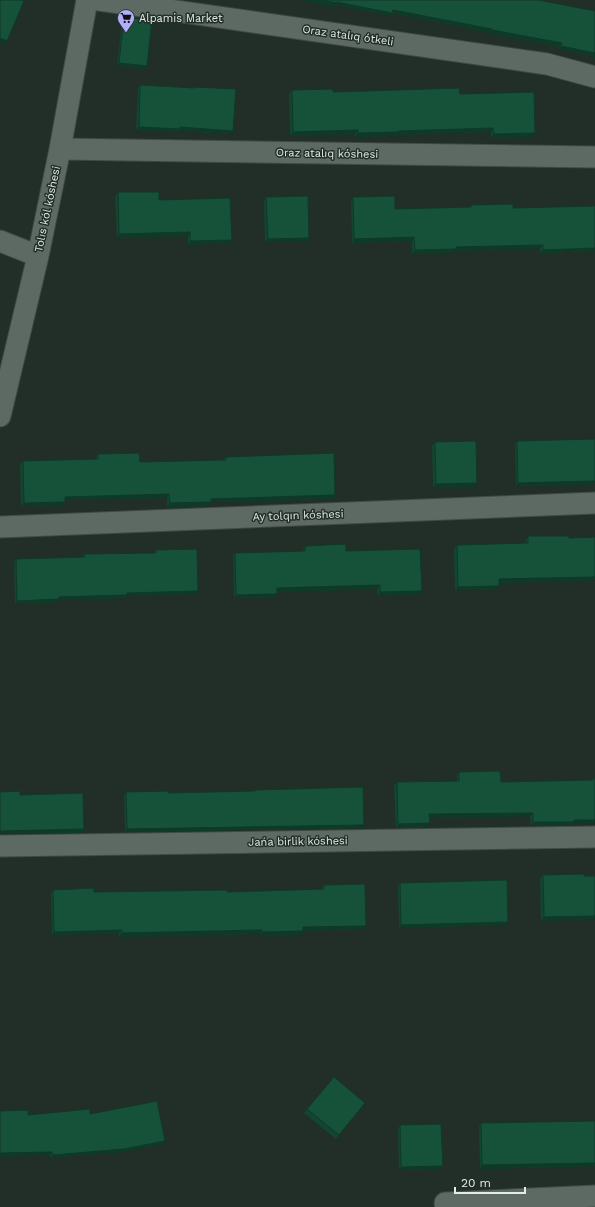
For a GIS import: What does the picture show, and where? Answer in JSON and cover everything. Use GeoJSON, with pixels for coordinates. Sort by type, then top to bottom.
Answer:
{"type":"FeatureCollection","features":[{"type":"Feature","properties":{"kind":"street","name":"Tolıs kól kóshesi"},"geometry":{"type":"LineString","coordinates":[[0,416],[38,256],[60,149],[87,0]]}},
{"type":"Feature","properties":{"kind":"street","name":"Oraz atalıq ótkeli"},"geometry":{"type":"LineString","coordinates":[[99,0],[547,64],[595,77]]}},
{"type":"Feature","properties":{"kind":"street","name":"Oraz atalıq kóshesi"},"geometry":{"type":"LineString","coordinates":[[60,149],[595,157]]}},
{"type":"Feature","properties":{"kind":"street"},"geometry":{"type":"LineString","coordinates":[[0,241],[38,256]]}},
{"type":"Feature","properties":{"kind":"street","name":"Ay tolqın kóshesi"},"geometry":{"type":"LineString","coordinates":[[0,527],[595,503]]}},
{"type":"Feature","properties":{"kind":"street","name":"Jańa birlik kóshesi"},"geometry":{"type":"LineString","coordinates":[[0,846],[595,837]]}},
{"type":"Feature","properties":{"kind":"street"},"geometry":{"type":"LineString","coordinates":[[445,1203],[595,1196]]}},
{"type":"Feature","properties":{"kind":"building"},"geometry":{"type":"Polygon","coordinates":[[[0,0],[24,1],[7,41],[0,38],[0,0]]]}},
{"type":"Feature","properties":{"kind":"building"},"geometry":{"type":"Polygon","coordinates":[[[320,0],[539,0],[595,11],[595,53],[561,46],[562,43],[492,29],[393,10],[392,13],[320,0]]]}},
{"type":"Feature","properties":{"kind":"building"},"geometry":{"type":"Polygon","coordinates":[[[124,17],[152,20],[147,66],[119,63],[124,17]]]}},
{"type":"Feature","properties":{"kind":"building"},"geometry":{"type":"Polygon","coordinates":[[[140,85],[236,89],[233,131],[180,127],[180,129],[139,127],[140,85]]]}},
{"type":"Feature","properties":{"kind":"building"},"geometry":{"type":"Polygon","coordinates":[[[459,88],[460,94],[534,92],[535,133],[494,134],[493,128],[358,133],[358,130],[293,132],[292,90],[333,89],[333,92],[459,88]]]}},
{"type":"Feature","properties":{"kind":"building"},"geometry":{"type":"Polygon","coordinates":[[[118,192],[159,192],[159,200],[230,198],[232,240],[190,241],[190,232],[119,234],[118,192]]]}},
{"type":"Feature","properties":{"kind":"building"},"geometry":{"type":"Polygon","coordinates":[[[308,196],[309,238],[268,239],[266,197],[308,196]]]}},
{"type":"Feature","properties":{"kind":"building"},"geometry":{"type":"Polygon","coordinates":[[[395,196],[395,209],[471,207],[471,205],[513,204],[513,208],[595,206],[595,248],[543,250],[543,245],[456,247],[456,249],[415,250],[414,237],[354,239],[353,197],[395,196]]]}},
{"type":"Feature","properties":{"kind":"building"},"geometry":{"type":"Polygon","coordinates":[[[595,439],[595,481],[518,483],[517,441],[595,439]]]}},
{"type":"Feature","properties":{"kind":"building"},"geometry":{"type":"Polygon","coordinates":[[[476,441],[477,483],[436,484],[435,442],[476,441]]]}},
{"type":"Feature","properties":{"kind":"building"},"geometry":{"type":"Polygon","coordinates":[[[139,453],[140,462],[226,460],[226,457],[334,453],[335,495],[211,499],[211,502],[170,503],[169,494],[65,497],[65,502],[24,503],[23,461],[98,459],[98,454],[139,453]]]}},
{"type":"Feature","properties":{"kind":"building"},"geometry":{"type":"Polygon","coordinates":[[[528,536],[569,536],[569,538],[595,537],[595,577],[499,579],[499,586],[458,587],[457,545],[528,543],[528,536]]]}},
{"type":"Feature","properties":{"kind":"building"},"geometry":{"type":"Polygon","coordinates":[[[346,544],[346,551],[420,549],[422,591],[380,592],[380,585],[277,588],[277,594],[236,595],[235,553],[305,551],[305,546],[346,544]]]}},
{"type":"Feature","properties":{"kind":"building"},"geometry":{"type":"Polygon","coordinates":[[[197,549],[198,591],[127,593],[127,595],[59,597],[59,599],[17,601],[16,559],[85,557],[84,554],[156,553],[156,550],[197,549]]]}},
{"type":"Feature","properties":{"kind":"building"},"geometry":{"type":"Polygon","coordinates":[[[500,771],[501,782],[593,780],[593,778],[595,778],[595,820],[574,820],[574,822],[533,822],[533,813],[429,814],[430,823],[398,824],[397,782],[459,781],[459,772],[500,771]]]}},
{"type":"Feature","properties":{"kind":"building"},"geometry":{"type":"Polygon","coordinates":[[[363,787],[364,825],[127,829],[126,792],[168,791],[168,793],[363,787]]]}},
{"type":"Feature","properties":{"kind":"building"},"geometry":{"type":"Polygon","coordinates":[[[20,791],[20,795],[83,793],[84,829],[0,831],[0,792],[20,791]]]}},
{"type":"Feature","properties":{"kind":"building"},"geometry":{"type":"Polygon","coordinates":[[[584,874],[584,876],[595,876],[595,916],[544,917],[543,875],[584,874]]]}},
{"type":"Feature","properties":{"kind":"building"},"geometry":{"type":"Polygon","coordinates":[[[507,880],[508,922],[401,925],[400,883],[507,880]]]}},
{"type":"Feature","properties":{"kind":"building"},"geometry":{"type":"Polygon","coordinates":[[[365,884],[366,926],[303,927],[303,931],[262,932],[262,930],[122,933],[122,930],[54,932],[53,890],[94,888],[94,892],[227,890],[227,892],[324,889],[324,885],[365,884]]]}},
{"type":"Feature","properties":{"kind":"building"},"geometry":{"type":"Polygon","coordinates":[[[334,1077],[365,1103],[339,1135],[307,1109],[334,1077]]]}},
{"type":"Feature","properties":{"kind":"building"},"geometry":{"type":"Polygon","coordinates":[[[157,1101],[165,1141],[124,1149],[53,1155],[52,1152],[0,1153],[0,1111],[28,1110],[28,1115],[90,1109],[90,1114],[157,1101]]]}},
{"type":"Feature","properties":{"kind":"building"},"geometry":{"type":"Polygon","coordinates":[[[595,1121],[595,1163],[482,1165],[481,1123],[595,1121]]]}},
{"type":"Feature","properties":{"kind":"building"},"geometry":{"type":"Polygon","coordinates":[[[441,1124],[443,1166],[401,1167],[400,1125],[441,1124]]]}},
{"type":"Feature","properties":{"kind":"place","name":"Alpamis Market"},"geometry":{"type":"Point","coordinates":[126,33]}}]}
